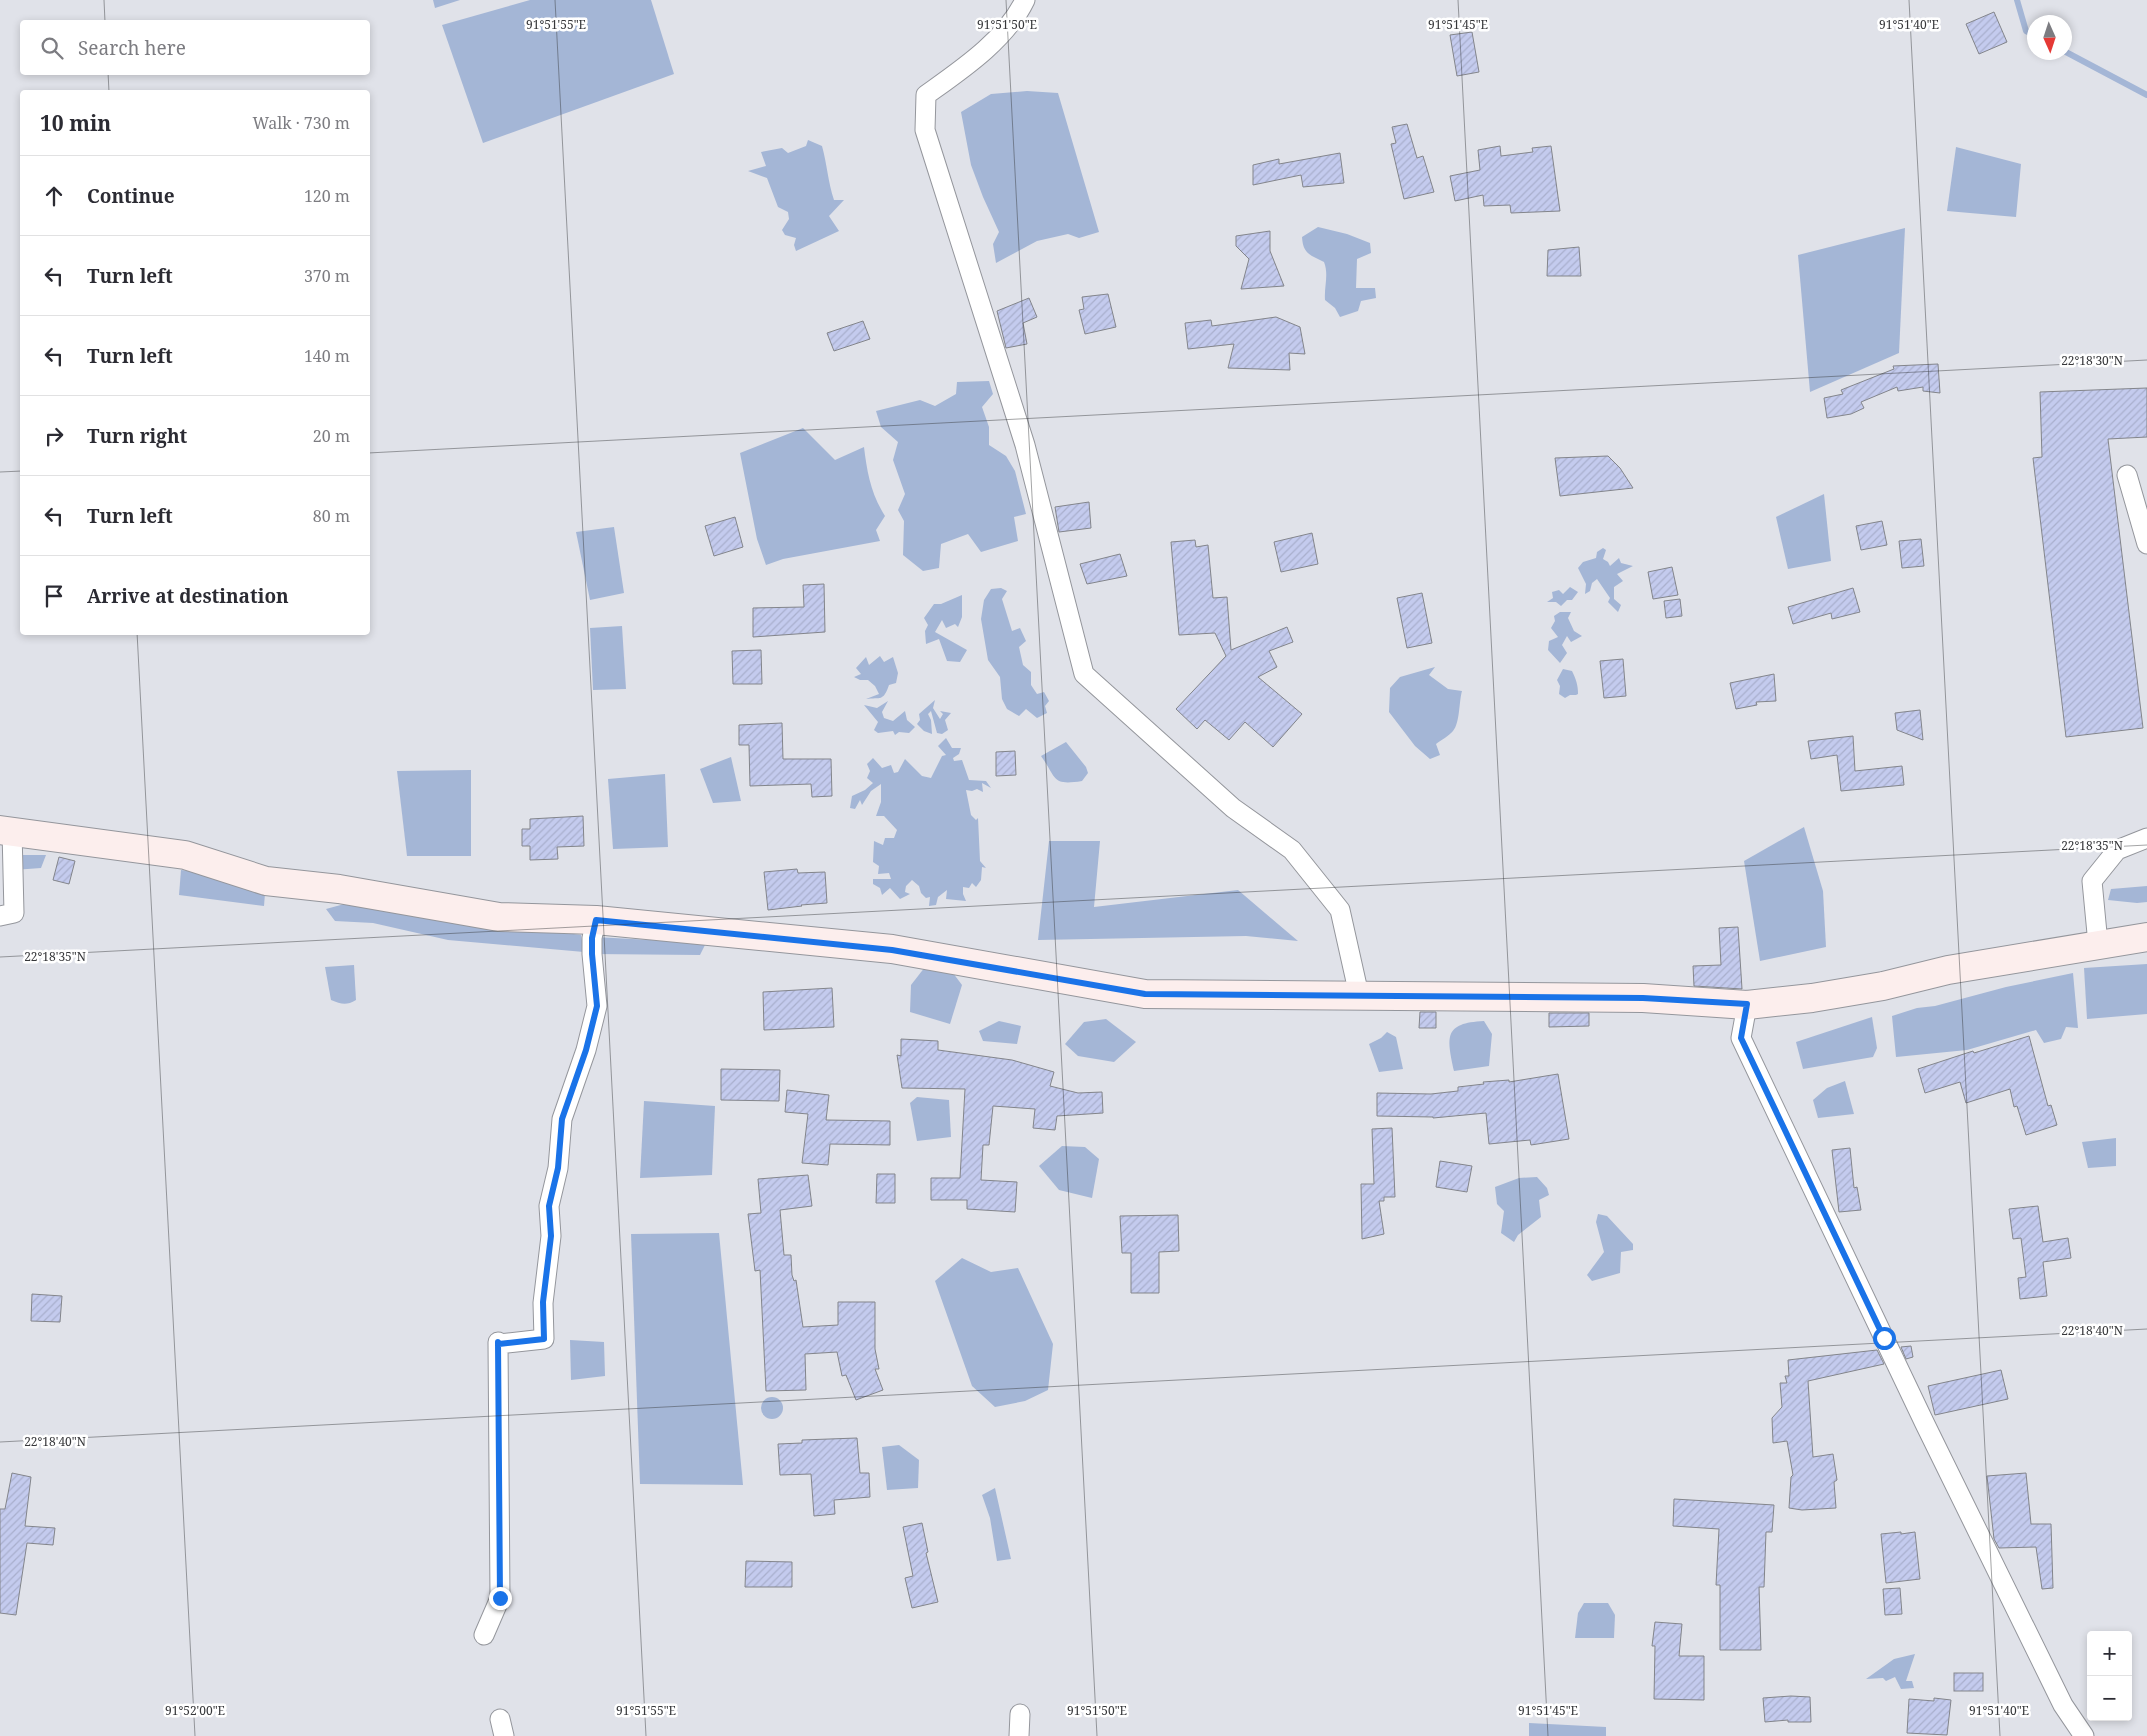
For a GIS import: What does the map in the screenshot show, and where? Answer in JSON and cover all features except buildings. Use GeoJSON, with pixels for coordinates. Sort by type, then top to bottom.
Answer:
{"type":"FeatureCollection","features":[{"type":"Feature","properties":{"kind":"main road"},"geometry":{"type":"LineString","coordinates":[[6,830],[51,838],[185,855],[266,881],[339,890],[499,917],[596,920],[892,950],[1145,994],[1643,998],[1747,1004],[1830,995],[1883,986],[1948,970],[2147,937]]}},
{"type":"Feature","properties":{"kind":"street"},"geometry":{"type":"LineString","coordinates":[[1025,0],[1013,21],[968,65],[926,95],[926,130],[1025,445],[1084,674],[1232,808],[1292,850],[1340,910],[1359,995]]}},
{"type":"Feature","properties":{"kind":"street"},"geometry":{"type":"LineString","coordinates":[[2128,475],[2147,544]]}},
{"type":"Feature","properties":{"kind":"street"},"geometry":{"type":"LineString","coordinates":[[0,916],[14,913],[6,830]]}},
{"type":"Feature","properties":{"kind":"street"},"geometry":{"type":"LineString","coordinates":[[2098,944],[2092,881],[2117,850],[2147,838]]}},
{"type":"Feature","properties":{"kind":"street"},"geometry":{"type":"LineString","coordinates":[[484,1635],[500,1598],[498,1342],[499,1344],[544,1339],[543,1302],[551,1236],[549,1206],[558,1168],[562,1119],[586,1050],[597,1006],[592,954],[592,938],[596,920]]}},
{"type":"Feature","properties":{"kind":"street"},"geometry":{"type":"LineString","coordinates":[[1747,1004],[1741,1038],[1929,1433],[2059,1696],[2084,1736]]}},
{"type":"Feature","properties":{"kind":"street"},"geometry":{"type":"LineString","coordinates":[[1019,1736],[1020,1714]]}},
{"type":"Feature","properties":{"kind":"water"},"geometry":{"type":"Polygon","coordinates":[[[433,0],[460,0],[435,8],[433,0]]]}},
{"type":"Feature","properties":{"kind":"water"},"geometry":{"type":"Polygon","coordinates":[[[530,0],[651,0],[674,74],[483,143],[442,25],[530,0]]]}},
{"type":"Feature","properties":{"kind":"water"},"geometry":{"type":"Polygon","coordinates":[[[1027,91],[1058,93],[1099,232],[1079,238],[1068,234],[1037,241],[996,263],[993,244],[999,232],[971,165],[961,112],[991,94],[1027,91]]]}},
{"type":"Feature","properties":{"kind":"water"},"geometry":{"type":"Polygon","coordinates":[[[808,140],[822,146],[834,200],[844,200],[829,216],[839,231],[796,251],[794,245],[796,238],[785,235],[782,230],[789,219],[788,212],[778,207],[767,178],[748,171],[766,166],[761,152],[782,148],[788,153],[806,146],[808,140]]]}},
{"type":"Feature","properties":{"kind":"water"},"geometry":{"type":"Polygon","coordinates":[[[1956,147],[2021,164],[2016,217],[1947,211],[1956,147]]]}},
{"type":"Feature","properties":{"kind":"water"},"geometry":{"type":"Polygon","coordinates":[[[1318,227],[1347,234],[1370,243],[1371,253],[1357,259],[1356,288],[1375,288],[1376,298],[1361,301],[1358,311],[1340,317],[1335,308],[1325,300],[1326,276],[1324,262],[1306,251],[1302,237],[1318,227]]]}},
{"type":"Feature","properties":{"kind":"water"},"geometry":{"type":"Polygon","coordinates":[[[1905,228],[1899,353],[1810,392],[1798,255],[1905,228]]]}},
{"type":"Feature","properties":{"kind":"water"},"geometry":{"type":"Polygon","coordinates":[[[989,381],[993,394],[982,407],[989,427],[989,445],[1006,456],[1015,471],[1026,514],[1014,517],[1018,541],[981,552],[968,534],[941,544],[939,568],[923,571],[903,555],[904,521],[898,510],[905,494],[893,460],[898,442],[881,427],[876,411],[920,400],[935,406],[956,394],[957,382],[989,381]]]}},
{"type":"Feature","properties":{"kind":"water"},"geometry":{"type":"Polygon","coordinates":[[[803,428],[835,460],[864,447],[870,483],[885,516],[876,530],[880,541],[783,559],[766,565],[757,539],[740,453],[803,428]]]}},
{"type":"Feature","properties":{"kind":"water"},"geometry":{"type":"Polygon","coordinates":[[[1824,494],[1831,561],[1788,569],[1776,517],[1824,494]]]}},
{"type":"Feature","properties":{"kind":"water"},"geometry":{"type":"Polygon","coordinates":[[[614,527],[624,593],[590,600],[576,532],[614,527]]]}},
{"type":"Feature","properties":{"kind":"water"},"geometry":{"type":"Polygon","coordinates":[[[1603,548],[1606,550],[1603,559],[1610,566],[1619,558],[1621,563],[1633,566],[1617,574],[1623,581],[1614,587],[1614,599],[1621,605],[1618,612],[1608,602],[1610,598],[1597,579],[1592,583],[1590,591],[1585,594],[1586,584],[1578,568],[1583,562],[1596,558],[1597,552],[1603,548]]]}},
{"type":"Feature","properties":{"kind":"water"},"geometry":{"type":"Polygon","coordinates":[[[1570,587],[1578,592],[1572,600],[1567,600],[1561,606],[1556,602],[1547,602],[1553,598],[1552,592],[1559,590],[1563,594],[1570,587]]]}},
{"type":"Feature","properties":{"kind":"water"},"geometry":{"type":"Polygon","coordinates":[[[1001,588],[1007,591],[1002,599],[1012,631],[1020,628],[1026,641],[1019,647],[1023,665],[1031,672],[1031,685],[1037,694],[1044,692],[1049,701],[1045,706],[1047,713],[1037,718],[1026,709],[1019,716],[1007,709],[1002,699],[1000,677],[988,660],[981,619],[984,600],[991,589],[1001,588]]]}},
{"type":"Feature","properties":{"kind":"water"},"geometry":{"type":"Polygon","coordinates":[[[962,595],[962,617],[958,627],[955,624],[946,628],[942,620],[935,632],[967,650],[960,662],[947,661],[939,639],[926,644],[925,631],[928,625],[924,618],[934,604],[941,604],[962,595]]]}},
{"type":"Feature","properties":{"kind":"water"},"geometry":{"type":"Polygon","coordinates":[[[1560,612],[1571,612],[1568,618],[1574,631],[1582,636],[1571,642],[1567,636],[1562,645],[1567,653],[1560,663],[1548,650],[1549,641],[1558,637],[1551,628],[1555,621],[1554,616],[1560,612]]]}},
{"type":"Feature","properties":{"kind":"water"},"geometry":{"type":"Polygon","coordinates":[[[622,626],[626,689],[593,690],[590,628],[622,626]]]}},
{"type":"Feature","properties":{"kind":"water"},"geometry":{"type":"Polygon","coordinates":[[[880,656],[884,662],[893,657],[898,673],[896,683],[889,685],[881,698],[866,699],[879,694],[875,686],[868,680],[860,680],[854,677],[861,674],[856,668],[866,657],[869,665],[880,656]]]}},
{"type":"Feature","properties":{"kind":"water"},"geometry":{"type":"Polygon","coordinates":[[[1435,667],[1429,675],[1448,689],[1462,691],[1455,727],[1449,735],[1436,744],[1440,755],[1430,759],[1415,746],[1389,712],[1390,688],[1400,677],[1435,667]]]}},
{"type":"Feature","properties":{"kind":"water"},"geometry":{"type":"Polygon","coordinates":[[[1563,669],[1572,671],[1578,688],[1578,694],[1565,698],[1559,694],[1560,686],[1557,680],[1563,669]]]}},
{"type":"Feature","properties":{"kind":"water"},"geometry":{"type":"Polygon","coordinates":[[[935,700],[933,708],[940,719],[943,714],[940,711],[951,713],[945,720],[948,730],[942,734],[937,733],[931,711],[928,714],[931,720],[932,734],[924,731],[917,724],[920,720],[919,714],[935,700]]]}},
{"type":"Feature","properties":{"kind":"water"},"geometry":{"type":"Polygon","coordinates":[[[888,701],[882,712],[884,718],[893,721],[905,711],[907,720],[915,727],[909,733],[899,732],[895,735],[893,731],[878,733],[874,730],[878,722],[864,705],[877,708],[888,701]]]}},
{"type":"Feature","properties":{"kind":"water"},"geometry":{"type":"Polygon","coordinates":[[[946,738],[952,748],[961,748],[959,754],[953,758],[954,761],[962,760],[969,780],[986,781],[991,788],[982,783],[983,792],[977,789],[972,791],[966,790],[971,815],[976,820],[978,818],[980,861],[986,868],[982,867],[981,880],[976,887],[972,883],[969,888],[963,887],[966,901],[946,899],[947,890],[938,897],[936,905],[929,906],[930,897],[926,898],[921,893],[919,886],[912,880],[906,886],[905,892],[910,894],[900,899],[890,888],[882,895],[880,888],[873,884],[873,879],[891,879],[889,873],[878,874],[879,866],[873,862],[874,841],[883,845],[885,838],[894,838],[897,830],[884,816],[876,816],[881,802],[881,784],[871,791],[862,805],[860,800],[855,809],[850,808],[852,796],[865,790],[873,783],[867,778],[870,771],[867,764],[873,758],[882,768],[891,765],[894,773],[898,772],[905,759],[922,776],[931,778],[942,756],[946,755],[938,746],[946,738]]]}},
{"type":"Feature","properties":{"kind":"water"},"geometry":{"type":"Polygon","coordinates":[[[1066,742],[1086,767],[1088,773],[1082,781],[1065,782],[1056,779],[1041,756],[1066,742]]]}},
{"type":"Feature","properties":{"kind":"water"},"geometry":{"type":"Polygon","coordinates":[[[731,757],[741,801],[713,803],[700,769],[731,757]]]}},
{"type":"Feature","properties":{"kind":"water"},"geometry":{"type":"Polygon","coordinates":[[[471,770],[471,856],[407,856],[397,771],[471,770]]]}},
{"type":"Feature","properties":{"kind":"water"},"geometry":{"type":"Polygon","coordinates":[[[665,774],[668,847],[613,849],[608,779],[665,774]]]}},
{"type":"Feature","properties":{"kind":"water"},"geometry":{"type":"Polygon","coordinates":[[[1804,827],[1823,891],[1826,947],[1760,961],[1744,861],[1804,827]]]}},
{"type":"Feature","properties":{"kind":"water"},"geometry":{"type":"Polygon","coordinates":[[[1049,841],[1100,841],[1094,907],[1238,890],[1298,941],[1246,936],[1038,940],[1049,841]]]}},
{"type":"Feature","properties":{"kind":"water"},"geometry":{"type":"Polygon","coordinates":[[[13,855],[46,855],[41,868],[14,870],[13,855]]]}},
{"type":"Feature","properties":{"kind":"water"},"geometry":{"type":"Polygon","coordinates":[[[181,870],[266,881],[264,906],[179,895],[181,870]]]}},
{"type":"Feature","properties":{"kind":"water"},"geometry":{"type":"Polygon","coordinates":[[[2147,886],[2147,902],[2137,903],[2108,900],[2111,889],[2147,886]]]}},
{"type":"Feature","properties":{"kind":"water"},"geometry":{"type":"Polygon","coordinates":[[[348,903],[581,935],[584,952],[448,940],[373,923],[335,921],[326,909],[348,903]]]}},
{"type":"Feature","properties":{"kind":"water"},"geometry":{"type":"Polygon","coordinates":[[[595,937],[706,943],[700,955],[593,954],[595,937]]]}},
{"type":"Feature","properties":{"kind":"water"},"geometry":{"type":"Polygon","coordinates":[[[2147,964],[2147,1014],[2087,1019],[2084,968],[2147,964]]]}},
{"type":"Feature","properties":{"kind":"water"},"geometry":{"type":"Polygon","coordinates":[[[354,965],[356,1000],[344,1004],[331,1000],[325,967],[354,965]]]}},
{"type":"Feature","properties":{"kind":"water"},"geometry":{"type":"Polygon","coordinates":[[[925,967],[950,969],[962,985],[950,1024],[910,1012],[911,985],[925,967]]]}},
{"type":"Feature","properties":{"kind":"water"},"geometry":{"type":"Polygon","coordinates":[[[2073,973],[2078,1028],[2066,1027],[2061,1039],[2044,1043],[2036,1030],[1967,1050],[1896,1057],[1892,1016],[1917,1008],[1935,1006],[2006,987],[2073,973]]]}},
{"type":"Feature","properties":{"kind":"water"},"geometry":{"type":"Polygon","coordinates":[[[1872,1017],[1877,1048],[1873,1057],[1803,1069],[1796,1042],[1872,1017]]]}},
{"type":"Feature","properties":{"kind":"water"},"geometry":{"type":"Polygon","coordinates":[[[1106,1019],[1136,1042],[1114,1062],[1078,1056],[1065,1044],[1084,1022],[1106,1019]]]}},
{"type":"Feature","properties":{"kind":"water"},"geometry":{"type":"Polygon","coordinates":[[[999,1021],[1021,1026],[1017,1044],[983,1041],[979,1031],[999,1021]]]}},
{"type":"Feature","properties":{"kind":"water"},"geometry":{"type":"Polygon","coordinates":[[[1484,1021],[1492,1034],[1489,1066],[1454,1071],[1450,1049],[1451,1034],[1461,1025],[1484,1021]]]}},
{"type":"Feature","properties":{"kind":"water"},"geometry":{"type":"Polygon","coordinates":[[[1387,1032],[1396,1037],[1403,1069],[1379,1072],[1369,1044],[1381,1038],[1387,1032]]]}},
{"type":"Feature","properties":{"kind":"water"},"geometry":{"type":"Polygon","coordinates":[[[1845,1081],[1854,1114],[1818,1118],[1813,1100],[1827,1088],[1845,1081]]]}},
{"type":"Feature","properties":{"kind":"water"},"geometry":{"type":"Polygon","coordinates":[[[917,1097],[949,1100],[951,1137],[917,1141],[910,1103],[917,1097]]]}},
{"type":"Feature","properties":{"kind":"water"},"geometry":{"type":"Polygon","coordinates":[[[644,1101],[715,1106],[712,1175],[640,1178],[644,1101]]]}},
{"type":"Feature","properties":{"kind":"water"},"geometry":{"type":"Polygon","coordinates":[[[2116,1138],[2116,1166],[2088,1168],[2082,1142],[2116,1138]]]}},
{"type":"Feature","properties":{"kind":"water"},"geometry":{"type":"Polygon","coordinates":[[[1062,1146],[1085,1147],[1099,1159],[1092,1198],[1059,1190],[1039,1166],[1062,1146]]]}},
{"type":"Feature","properties":{"kind":"water"},"geometry":{"type":"Polygon","coordinates":[[[1537,1177],[1547,1188],[1549,1195],[1539,1200],[1541,1217],[1518,1235],[1514,1242],[1501,1233],[1504,1211],[1497,1204],[1495,1187],[1519,1178],[1537,1177]]]}},
{"type":"Feature","properties":{"kind":"water"},"geometry":{"type":"Polygon","coordinates":[[[1598,1214],[1607,1216],[1633,1244],[1633,1250],[1621,1252],[1620,1273],[1592,1281],[1587,1275],[1604,1252],[1596,1222],[1598,1214]]]}},
{"type":"Feature","properties":{"kind":"water"},"geometry":{"type":"Polygon","coordinates":[[[719,1233],[743,1485],[640,1484],[631,1234],[719,1233]]]}},
{"type":"Feature","properties":{"kind":"water"},"geometry":{"type":"Polygon","coordinates":[[[962,1258],[991,1272],[1018,1268],[1053,1344],[1048,1390],[1025,1401],[995,1407],[972,1386],[935,1281],[962,1258]]]}},
{"type":"Feature","properties":{"kind":"water"},"geometry":{"type":"Polygon","coordinates":[[[570,1340],[604,1342],[605,1376],[571,1380],[570,1340]]]}},
{"type":"Feature","properties":{"kind":"water"},"geometry":{"type":"Polygon","coordinates":[[[768,1397],[776,1397],[783,1404],[783,1412],[776,1419],[768,1419],[761,1412],[761,1404],[768,1397]]]}},
{"type":"Feature","properties":{"kind":"water"},"geometry":{"type":"Polygon","coordinates":[[[899,1445],[919,1460],[918,1488],[887,1490],[882,1447],[899,1445]]]}},
{"type":"Feature","properties":{"kind":"water"},"geometry":{"type":"Polygon","coordinates":[[[995,1488],[1011,1559],[997,1561],[990,1518],[982,1495],[995,1488]]]}},
{"type":"Feature","properties":{"kind":"water"},"geometry":{"type":"Polygon","coordinates":[[[1584,1603],[1608,1603],[1615,1615],[1614,1638],[1575,1638],[1578,1613],[1584,1603]]]}},
{"type":"Feature","properties":{"kind":"water"},"geometry":{"type":"Polygon","coordinates":[[[1915,1654],[1906,1681],[1912,1681],[1914,1688],[1901,1689],[1895,1677],[1886,1681],[1883,1678],[1866,1679],[1894,1659],[1915,1654]]]}},
{"type":"Feature","properties":{"kind":"water"},"geometry":{"type":"Polygon","coordinates":[[[1529,1723],[1606,1727],[1606,1736],[1529,1736],[1529,1723]]]}},
{"type":"Feature","properties":{"kind":"waterway"},"geometry":{"type":"LineString","coordinates":[[2017,0],[2027,32]]}},
{"type":"Feature","properties":{"kind":"waterway"},"geometry":{"type":"LineString","coordinates":[[2072,55],[2147,95]]}},
{"type":"Feature","properties":{"kind":"route"},"geometry":{"type":"LineString","coordinates":[[500,1598],[498,1342],[499,1344],[544,1339],[543,1302],[551,1236],[549,1206],[558,1168],[562,1119],[586,1050],[597,1006],[592,954],[592,938],[596,920],[892,950],[1145,994],[1524,996],[1643,998],[1747,1004],[1741,1038],[1884,1338]]}}]}
